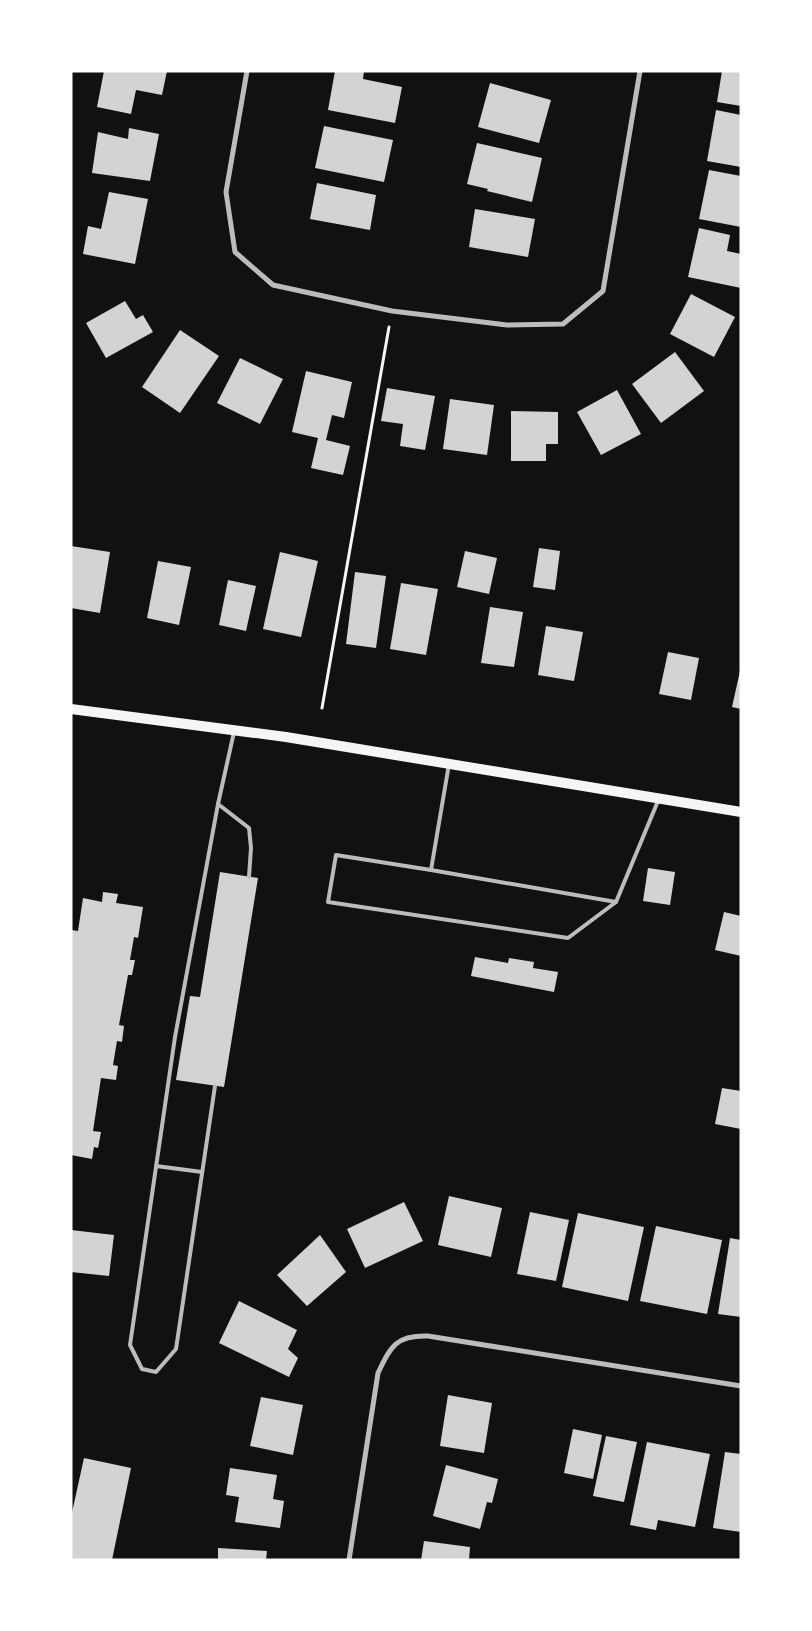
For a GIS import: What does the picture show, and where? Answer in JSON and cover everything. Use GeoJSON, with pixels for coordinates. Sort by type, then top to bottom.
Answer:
{"type":"FeatureCollection","features":[{"type":"Feature","properties":{"kind":"main road"},"geometry":{"type":"LineString","coordinates":[[71,709],[286,736],[741,812]]}},
{"type":"Feature","properties":{"kind":"street"},"geometry":{"type":"LineString","coordinates":[[247,71],[226,192],[236,252],[273,285],[392,311],[507,325],[562,324],[603,291],[640,71]]}},
{"type":"Feature","properties":{"kind":"street"},"geometry":{"type":"LineString","coordinates":[[349,1560],[378,1372],[386,1356],[397,1342],[412,1336],[428,1336],[741,1386]]}},
{"type":"Feature","properties":{"kind":"lane"},"geometry":{"type":"LineString","coordinates":[[216,1086],[176,1349],[156,1372],[142,1369],[130,1345],[175,1037],[218,804],[234,730]]}},
{"type":"Feature","properties":{"kind":"lane"},"geometry":{"type":"LineString","coordinates":[[430,870],[449,764]]}},
{"type":"Feature","properties":{"kind":"lane"},"geometry":{"type":"LineString","coordinates":[[616,902],[336,855],[328,902],[568,938],[616,902],[659,798]]}},
{"type":"Feature","properties":{"kind":"lane"},"geometry":{"type":"LineString","coordinates":[[218,804],[249,828],[251,848],[249,877]]}},
{"type":"Feature","properties":{"kind":"lane"},"geometry":{"type":"LineString","coordinates":[[156,1166],[202,1172]]}},
{"type":"Feature","properties":{"kind":"path"},"geometry":{"type":"LineString","coordinates":[[322,708],[392,311]]}},
{"type":"Feature","properties":{"kind":"building"},"geometry":{"type":"Polygon","coordinates":[[[104,71],[167,71],[162,95],[136,90],[131,114],[97,107],[104,71]]]}},
{"type":"Feature","properties":{"kind":"building"},"geometry":{"type":"Polygon","coordinates":[[[335,71],[364,71],[363,79],[402,87],[395,123],[328,110],[335,71]]]}},
{"type":"Feature","properties":{"kind":"building"},"geometry":{"type":"Polygon","coordinates":[[[722,71],[741,71],[741,106],[717,102],[722,71]]]}},
{"type":"Feature","properties":{"kind":"building"},"geometry":{"type":"Polygon","coordinates":[[[490,83],[551,100],[539,143],[478,127],[490,83]]]}},
{"type":"Feature","properties":{"kind":"building"},"geometry":{"type":"Polygon","coordinates":[[[716,110],[741,115],[741,167],[707,161],[716,110]]]}},
{"type":"Feature","properties":{"kind":"building"},"geometry":{"type":"Polygon","coordinates":[[[324,126],[393,140],[384,182],[315,168],[324,126]]]}},
{"type":"Feature","properties":{"kind":"building"},"geometry":{"type":"Polygon","coordinates":[[[129,128],[159,134],[150,181],[92,173],[98,132],[128,139],[129,128]]]}},
{"type":"Feature","properties":{"kind":"building"},"geometry":{"type":"Polygon","coordinates":[[[477,143],[542,158],[532,202],[467,184],[477,143]]]}},
{"type":"Feature","properties":{"kind":"building"},"geometry":{"type":"Polygon","coordinates":[[[709,170],[741,176],[741,227],[699,219],[709,170]]]}},
{"type":"Feature","properties":{"kind":"building"},"geometry":{"type":"Polygon","coordinates":[[[317,183],[376,195],[370,230],[310,219],[317,183]]]}},
{"type":"Feature","properties":{"kind":"building"},"geometry":{"type":"Polygon","coordinates":[[[109,192],[148,199],[135,264],[83,254],[88,226],[101,229],[109,192]]]}},
{"type":"Feature","properties":{"kind":"building"},"geometry":{"type":"Polygon","coordinates":[[[475,209],[535,219],[528,257],[469,247],[475,209]]]}},
{"type":"Feature","properties":{"kind":"building"},"geometry":{"type":"Polygon","coordinates":[[[699,228],[730,235],[727,251],[741,254],[741,288],[688,277],[699,228]]]}},
{"type":"Feature","properties":{"kind":"building"},"geometry":{"type":"Polygon","coordinates":[[[691,294],[735,317],[714,357],[670,334],[691,294]]]}},
{"type":"Feature","properties":{"kind":"building"},"geometry":{"type":"Polygon","coordinates":[[[125,301],[136,319],[143,315],[153,332],[106,358],[86,323],[125,301]]]}},
{"type":"Feature","properties":{"kind":"building"},"geometry":{"type":"Polygon","coordinates":[[[180,330],[219,356],[180,413],[142,387],[180,330]]]}},
{"type":"Feature","properties":{"kind":"building"},"geometry":{"type":"Polygon","coordinates":[[[675,352],[704,391],[661,423],[632,384],[675,352]]]}},
{"type":"Feature","properties":{"kind":"building"},"geometry":{"type":"Polygon","coordinates":[[[240,358],[283,379],[260,424],[217,403],[240,358]]]}},
{"type":"Feature","properties":{"kind":"building"},"geometry":{"type":"Polygon","coordinates":[[[306,371],[352,382],[344,418],[332,415],[326,440],[350,446],[343,475],[311,468],[318,438],[292,432],[306,371]]]}},
{"type":"Feature","properties":{"kind":"building"},"geometry":{"type":"Polygon","coordinates":[[[387,388],[435,396],[425,450],[400,446],[403,424],[381,421],[387,388]]]}},
{"type":"Feature","properties":{"kind":"building"},"geometry":{"type":"Polygon","coordinates":[[[617,390],[641,434],[601,455],[577,412],[617,390]]]}},
{"type":"Feature","properties":{"kind":"building"},"geometry":{"type":"Polygon","coordinates":[[[450,399],[494,405],[487,455],[443,449],[450,399]]]}},
{"type":"Feature","properties":{"kind":"building"},"geometry":{"type":"Polygon","coordinates":[[[511,411],[558,412],[558,444],[546,444],[546,461],[511,461],[511,411]]]}},
{"type":"Feature","properties":{"kind":"building"},"geometry":{"type":"Polygon","coordinates":[[[71,546],[110,552],[100,613],[71,608],[71,546]]]}},
{"type":"Feature","properties":{"kind":"building"},"geometry":{"type":"Polygon","coordinates":[[[539,548],[560,551],[555,590],[533,587],[539,548]]]}},
{"type":"Feature","properties":{"kind":"building"},"geometry":{"type":"Polygon","coordinates":[[[465,551],[497,558],[489,594],[457,587],[465,551]]]}},
{"type":"Feature","properties":{"kind":"building"},"geometry":{"type":"Polygon","coordinates":[[[280,552],[318,561],[301,637],[263,629],[280,552]]]}},
{"type":"Feature","properties":{"kind":"building"},"geometry":{"type":"Polygon","coordinates":[[[158,561],[191,567],[179,625],[147,618],[158,561]]]}},
{"type":"Feature","properties":{"kind":"building"},"geometry":{"type":"Polygon","coordinates":[[[355,572],[386,576],[376,648],[346,644],[355,572]]]}},
{"type":"Feature","properties":{"kind":"building"},"geometry":{"type":"Polygon","coordinates":[[[228,580],[256,586],[246,631],[219,625],[228,580]]]}},
{"type":"Feature","properties":{"kind":"building"},"geometry":{"type":"Polygon","coordinates":[[[401,583],[438,589],[426,655],[390,649],[401,583]]]}},
{"type":"Feature","properties":{"kind":"building"},"geometry":{"type":"Polygon","coordinates":[[[490,607],[523,612],[514,667],[481,663],[490,607]]]}},
{"type":"Feature","properties":{"kind":"building"},"geometry":{"type":"Polygon","coordinates":[[[546,626],[583,632],[574,681],[538,675],[546,626]]]}},
{"type":"Feature","properties":{"kind":"building"},"geometry":{"type":"Polygon","coordinates":[[[668,652],[699,658],[691,700],[659,694],[668,652]]]}},
{"type":"Feature","properties":{"kind":"building"},"geometry":{"type":"Polygon","coordinates":[[[741,671],[741,709],[732,707],[741,671]]]}},
{"type":"Feature","properties":{"kind":"building"},"geometry":{"type":"Polygon","coordinates":[[[648,868],[675,872],[670,905],[643,901],[648,868]]]}},
{"type":"Feature","properties":{"kind":"building"},"geometry":{"type":"Polygon","coordinates":[[[220,872],[258,878],[224,1087],[176,1080],[190,996],[200,997],[220,872]]]}},
{"type":"Feature","properties":{"kind":"building"},"geometry":{"type":"Polygon","coordinates":[[[103,892],[118,894],[116,903],[143,907],[138,938],[134,937],[130,960],[135,960],[132,975],[128,975],[119,1025],[124,1026],[122,1042],[117,1041],[113,1065],[118,1066],[116,1080],[101,1078],[93,1131],[101,1132],[98,1148],[94,1147],[92,1159],[71,1155],[71,930],[78,931],[83,898],[102,902],[103,892]]]}},
{"type":"Feature","properties":{"kind":"building"},"geometry":{"type":"Polygon","coordinates":[[[724,912],[741,916],[741,956],[715,950],[724,912]]]}},
{"type":"Feature","properties":{"kind":"building"},"geometry":{"type":"Polygon","coordinates":[[[475,957],[508,963],[509,958],[534,962],[533,968],[558,972],[554,992],[471,976],[475,957]]]}},
{"type":"Feature","properties":{"kind":"building"},"geometry":{"type":"Polygon","coordinates":[[[722,1088],[741,1091],[741,1129],[715,1124],[722,1088]]]}},
{"type":"Feature","properties":{"kind":"building"},"geometry":{"type":"Polygon","coordinates":[[[449,1196],[502,1208],[491,1257],[438,1245],[449,1196]]]}},
{"type":"Feature","properties":{"kind":"building"},"geometry":{"type":"Polygon","coordinates":[[[404,1202],[423,1241],[365,1268],[347,1229],[404,1202]]]}},
{"type":"Feature","properties":{"kind":"building"},"geometry":{"type":"Polygon","coordinates":[[[530,1212],[569,1220],[556,1281],[517,1274],[530,1212]]]}},
{"type":"Feature","properties":{"kind":"building"},"geometry":{"type":"Polygon","coordinates":[[[578,1213],[644,1227],[628,1301],[562,1287],[578,1213]]]}},
{"type":"Feature","properties":{"kind":"building"},"geometry":{"type":"Polygon","coordinates":[[[656,1226],[722,1240],[707,1314],[640,1301],[656,1226]]]}},
{"type":"Feature","properties":{"kind":"building"},"geometry":{"type":"Polygon","coordinates":[[[71,1230],[114,1235],[109,1276],[71,1272],[71,1230]]]}},
{"type":"Feature","properties":{"kind":"building"},"geometry":{"type":"Polygon","coordinates":[[[320,1235],[346,1272],[307,1306],[277,1275],[320,1235]]]}},
{"type":"Feature","properties":{"kind":"building"},"geometry":{"type":"Polygon","coordinates":[[[730,1238],[741,1240],[741,1317],[718,1314],[730,1238]]]}},
{"type":"Feature","properties":{"kind":"building"},"geometry":{"type":"Polygon","coordinates":[[[239,1301],[297,1330],[288,1349],[298,1358],[289,1377],[219,1343],[239,1301]]]}},
{"type":"Feature","properties":{"kind":"building"},"geometry":{"type":"Polygon","coordinates":[[[448,1395],[492,1403],[484,1453],[440,1446],[448,1395]]]}},
{"type":"Feature","properties":{"kind":"building"},"geometry":{"type":"Polygon","coordinates":[[[261,1397],[303,1405],[293,1455],[250,1446],[261,1397]]]}},
{"type":"Feature","properties":{"kind":"building"},"geometry":{"type":"Polygon","coordinates":[[[573,1429],[602,1435],[593,1479],[564,1473],[573,1429]]]}},
{"type":"Feature","properties":{"kind":"building"},"geometry":{"type":"Polygon","coordinates":[[[606,1436],[637,1442],[624,1502],[593,1496],[606,1436]]]}},
{"type":"Feature","properties":{"kind":"building"},"geometry":{"type":"Polygon","coordinates":[[[647,1442],[710,1454],[695,1527],[658,1520],[656,1530],[630,1525],[647,1442]]]}},
{"type":"Feature","properties":{"kind":"building"},"geometry":{"type":"Polygon","coordinates":[[[725,1452],[741,1454],[741,1532],[713,1528],[725,1452]]]}},
{"type":"Feature","properties":{"kind":"building"},"geometry":{"type":"Polygon","coordinates":[[[84,1458],[131,1468],[112,1560],[71,1560],[71,1517],[84,1458]]]}},
{"type":"Feature","properties":{"kind":"building"},"geometry":{"type":"Polygon","coordinates":[[[446,1465],[498,1479],[492,1503],[487,1502],[480,1529],[433,1516],[446,1465]]]}},
{"type":"Feature","properties":{"kind":"building"},"geometry":{"type":"Polygon","coordinates":[[[230,1468],[277,1475],[273,1499],[284,1501],[280,1528],[235,1522],[239,1497],[226,1495],[230,1468]]]}},
{"type":"Feature","properties":{"kind":"building"},"geometry":{"type":"Polygon","coordinates":[[[424,1541],[470,1547],[469,1560],[421,1560],[424,1541]]]}},
{"type":"Feature","properties":{"kind":"building"},"geometry":{"type":"Polygon","coordinates":[[[218,1548],[267,1551],[266,1560],[218,1560],[218,1548]]]}}]}
